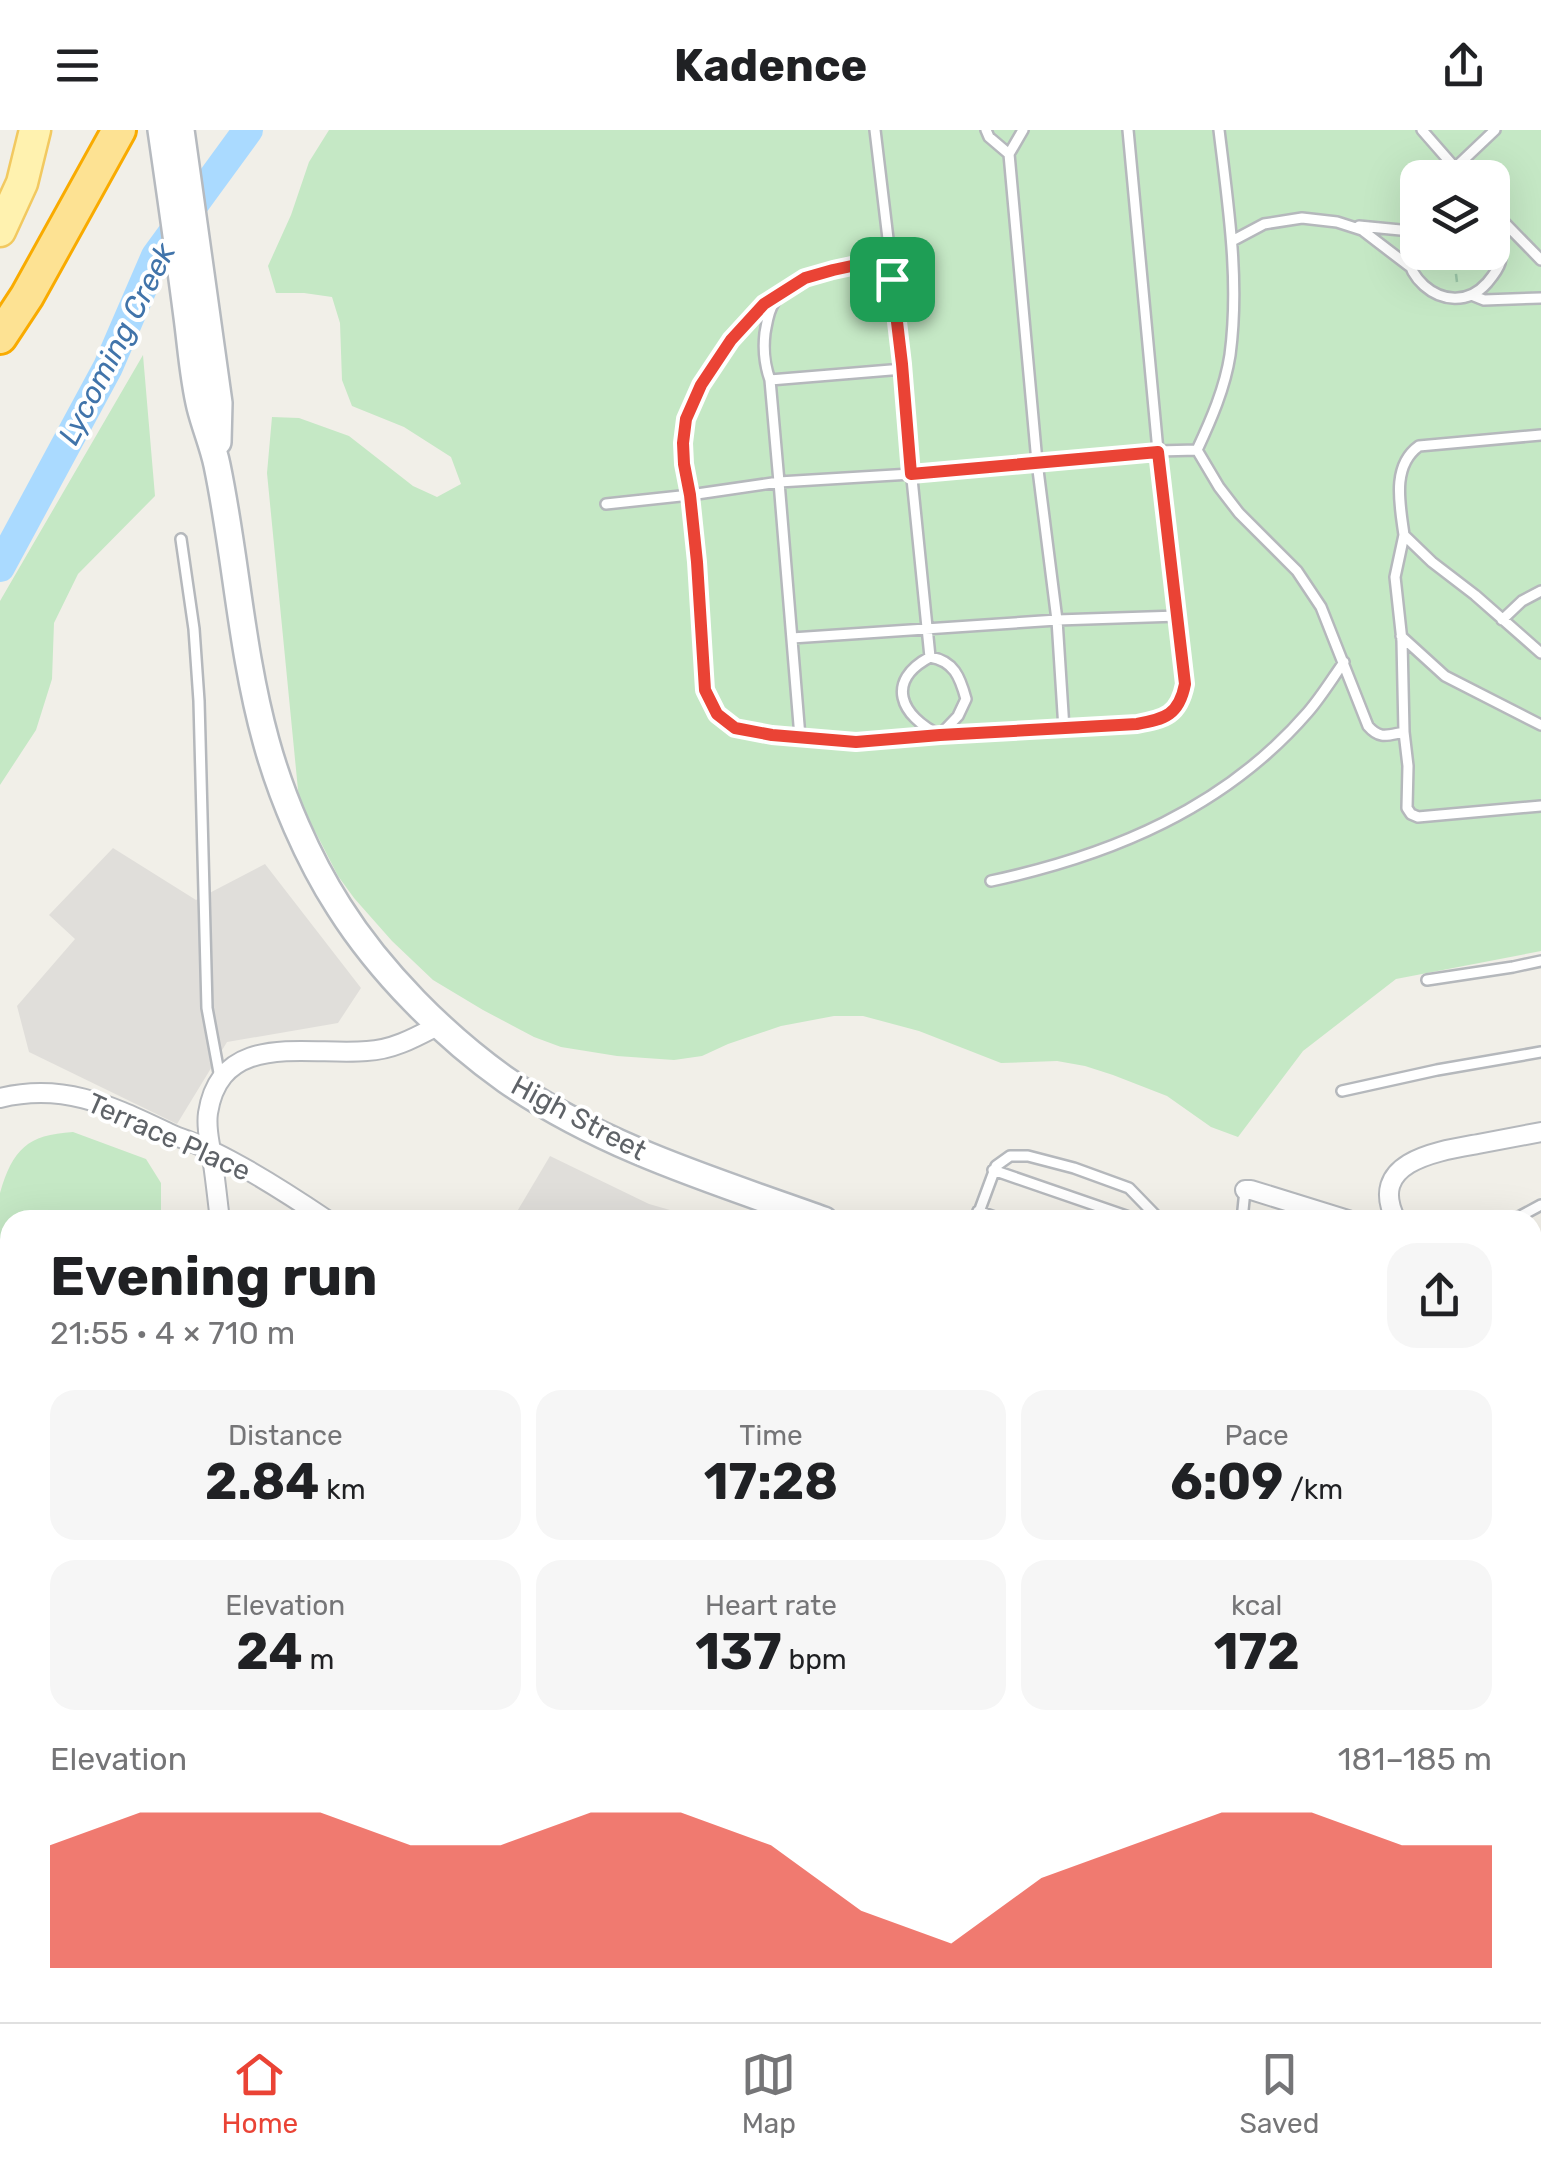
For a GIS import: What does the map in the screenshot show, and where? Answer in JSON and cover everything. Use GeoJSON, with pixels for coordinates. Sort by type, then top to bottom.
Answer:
{"type":"FeatureCollection","features":[{"type":"Feature","properties":{"kind":"highway"},"geometry":{"type":"LineString","coordinates":[[0,337],[42,271],[119,130]]}},
{"type":"Feature","properties":{"kind":"main road"},"geometry":{"type":"LineString","coordinates":[[0,186],[18,130]]}},
{"type":"Feature","properties":{"kind":"main road"},"geometry":{"type":"LineString","coordinates":[[0,231],[22,183],[34,130]]}},
{"type":"Feature","properties":{"kind":"main road"},"geometry":{"type":"LineString","coordinates":[[0,310],[103,130]]}},
{"type":"Feature","properties":{"kind":"main road"},"geometry":{"type":"LineString","coordinates":[[161,130],[200,405],[217,462]]}},
{"type":"Feature","properties":{"kind":"main road"},"geometry":{"type":"LineString","coordinates":[[180,130],[219,402],[217,462]]}},
{"type":"Feature","properties":{"kind":"main road","name":"High Street"},"geometry":{"type":"LineString","coordinates":[[217,462],[266,741],[310,852],[338,907],[373,954],[439,1025],[508,1082],[578,1123],[682,1170],[796,1210]]}},
{"type":"Feature","properties":{"kind":"street"},"geometry":{"type":"LineString","coordinates":[[219,1210],[208,1114],[220,1078],[228,1068],[261,1054],[383,1049],[439,1025]]}},
{"type":"Feature","properties":{"kind":"street","name":"Terrace Place"},"geometry":{"type":"LineString","coordinates":[[0,1098],[64,1094],[122,1110],[211,1150],[309,1210]]}},
{"type":"Feature","properties":{"kind":"street"},"geometry":{"type":"LineString","coordinates":[[1392,1210],[1390,1192],[1394,1180],[1412,1161],[1430,1152],[1541,1132]]}},
{"type":"Feature","properties":{"kind":"street"},"geometry":{"type":"LineString","coordinates":[[1246,1190],[1316,1210]]}},
{"type":"Feature","properties":{"kind":"lane"},"geometry":{"type":"LineString","coordinates":[[875,130],[903,369],[930,657]]}},
{"type":"Feature","properties":{"kind":"lane"},"geometry":{"type":"LineString","coordinates":[[986,130],[998,147],[1009,154]]}},
{"type":"Feature","properties":{"kind":"lane"},"geometry":{"type":"LineString","coordinates":[[1023,130],[1009,154],[1036,462],[1057,620],[1064,728]]}},
{"type":"Feature","properties":{"kind":"lane"},"geometry":{"type":"LineString","coordinates":[[890,263],[861,264],[805,278],[764,304],[731,340],[701,385],[686,419],[684,464],[690,495],[705,690],[717,714],[735,728],[856,742],[1137,724],[1165,718],[1182,700],[1185,684],[1158,452],[1128,130]]}},
{"type":"Feature","properties":{"kind":"lane"},"geometry":{"type":"LineString","coordinates":[[1197,450],[1230,358],[1234,300],[1232,241],[1218,130]]}},
{"type":"Feature","properties":{"kind":"lane"},"geometry":{"type":"LineString","coordinates":[[1422,130],[1449,160]]}},
{"type":"Feature","properties":{"kind":"lane"},"geometry":{"type":"LineString","coordinates":[[1464,160],[1495,130]]}},
{"type":"Feature","properties":{"kind":"lane"},"geometry":{"type":"LineString","coordinates":[[1232,241],[1264,224],[1302,218],[1362,230],[1400,259]]}},
{"type":"Feature","properties":{"kind":"lane"},"geometry":{"type":"LineString","coordinates":[[1348,226],[1400,226]]}},
{"type":"Feature","properties":{"kind":"lane"},"geometry":{"type":"LineString","coordinates":[[1510,229],[1541,260]]}},
{"type":"Feature","properties":{"kind":"lane"},"geometry":{"type":"LineString","coordinates":[[1411,270],[1428,290],[1441,296],[1474,296],[1484,300],[1541,298]]}},
{"type":"Feature","properties":{"kind":"lane"},"geometry":{"type":"LineString","coordinates":[[1474,296],[1497,270]]}},
{"type":"Feature","properties":{"kind":"lane"},"geometry":{"type":"LineString","coordinates":[[784,290],[767,320],[763,350],[770,380],[780,482],[800,736]]}},
{"type":"Feature","properties":{"kind":"lane"},"geometry":{"type":"LineString","coordinates":[[770,380],[903,369]]}},
{"type":"Feature","properties":{"kind":"lane"},"geometry":{"type":"LineString","coordinates":[[1541,435],[1419,446],[1410,452],[1400,478],[1404,535],[1395,577],[1408,766],[1406,800],[1411,814],[1418,817],[1541,806]]}},
{"type":"Feature","properties":{"kind":"lane"},"geometry":{"type":"LineString","coordinates":[[606,504],[780,482],[1197,450]]}},
{"type":"Feature","properties":{"kind":"lane"},"geometry":{"type":"LineString","coordinates":[[1197,450],[1219,487],[1296,571],[1321,607],[1368,726],[1375,734],[1384,736],[1404,732]]}},
{"type":"Feature","properties":{"kind":"lane"},"geometry":{"type":"LineString","coordinates":[[1404,535],[1541,653]]}},
{"type":"Feature","properties":{"kind":"lane"},"geometry":{"type":"LineString","coordinates":[[182,540],[199,701],[207,1008],[220,1078]]}},
{"type":"Feature","properties":{"kind":"lane"},"geometry":{"type":"LineString","coordinates":[[1502,620],[1522,600],[1541,590]]}},
{"type":"Feature","properties":{"kind":"lane"},"geometry":{"type":"LineString","coordinates":[[792,638],[1178,616]]}},
{"type":"Feature","properties":{"kind":"lane"},"geometry":{"type":"LineString","coordinates":[[1401,636],[1446,676],[1541,725]]}},
{"type":"Feature","properties":{"kind":"lane"},"geometry":{"type":"LineString","coordinates":[[930,657],[954,668],[966,699],[958,716],[940,735],[923,727],[903,701],[905,681],[912,666],[930,657]]}},
{"type":"Feature","properties":{"kind":"lane"},"geometry":{"type":"LineString","coordinates":[[991,882],[1082,858],[1152,831],[1201,804],[1261,758],[1308,712],[1344,662]]}},
{"type":"Feature","properties":{"kind":"lane"},"geometry":{"type":"LineString","coordinates":[[1427,980],[1541,961]]}},
{"type":"Feature","properties":{"kind":"lane"},"geometry":{"type":"LineString","coordinates":[[1342,1091],[1541,1052]]}},
{"type":"Feature","properties":{"kind":"lane"},"geometry":{"type":"LineString","coordinates":[[979,1210],[993,1170],[1010,1156],[1028,1156],[1074,1168],[1129,1188],[1150,1210]]}},
{"type":"Feature","properties":{"kind":"lane"},"geometry":{"type":"LineString","coordinates":[[993,1170],[1109,1210]]}},
{"type":"Feature","properties":{"kind":"lane"},"geometry":{"type":"LineString","coordinates":[[1243,1210],[1246,1190]]}},
{"type":"Feature","properties":{"kind":"path"},"geometry":{"type":"LineString","coordinates":[[1455,270],[1458,298]]}},
{"type":"Feature","properties":{"kind":"shaded area"},"geometry":{"type":"Polygon","coordinates":[[[113,848],[196,900],[265,864],[361,988],[338,1023],[227,1042],[177,1124],[29,1052],[17,1006],[75,939],[49,915],[113,848]]]}},
{"type":"Feature","properties":{"kind":"shaded area"},"geometry":{"type":"Polygon","coordinates":[[[550,1156],[649,1204],[670,1210],[518,1210],[550,1156]]]}},
{"type":"Feature","properties":{"kind":"green space"},"geometry":{"type":"Polygon","coordinates":[[[329,130],[1541,130],[1541,951],[1396,979],[1303,1051],[1238,1137],[1211,1127],[1167,1096],[1113,1075],[1057,1061],[1001,1063],[919,1031],[863,1016],[834,1016],[781,1026],[702,1056],[674,1060],[561,1047],[483,1010],[433,980],[354,898],[338,876],[299,800],[267,473],[272,417],[299,418],[349,436],[413,486],[437,497],[461,484],[451,457],[404,427],[352,406],[342,380],[340,323],[332,297],[276,293],[268,266],[309,162],[329,130]]]}},
{"type":"Feature","properties":{"kind":"green space"},"geometry":{"type":"Polygon","coordinates":[[[143,355],[155,496],[78,574],[54,623],[52,679],[36,730],[0,785],[0,601],[143,355]]]}},
{"type":"Feature","properties":{"kind":"green space"},"geometry":{"type":"Polygon","coordinates":[[[73,1132],[146,1159],[161,1183],[161,1210],[0,1210],[0,1193],[17,1155],[33,1141],[73,1132]]]}},
{"type":"Feature","properties":{"kind":"waterway","name":"Lycoming Creek"},"geometry":{"type":"LineString","coordinates":[[0,567],[108,367],[156,256],[248,130]]}},
{"type":"Feature","properties":{"kind":"route"},"geometry":{"type":"LineString","coordinates":[[890,263],[892,279],[911,474],[1158,452],[1185,684],[1182,700],[1165,718],[1137,724],[856,742],[735,728],[717,714],[705,690],[697,562],[684,464],[686,419],[701,385],[731,340],[764,304],[805,278],[861,264],[890,263]]}}]}
